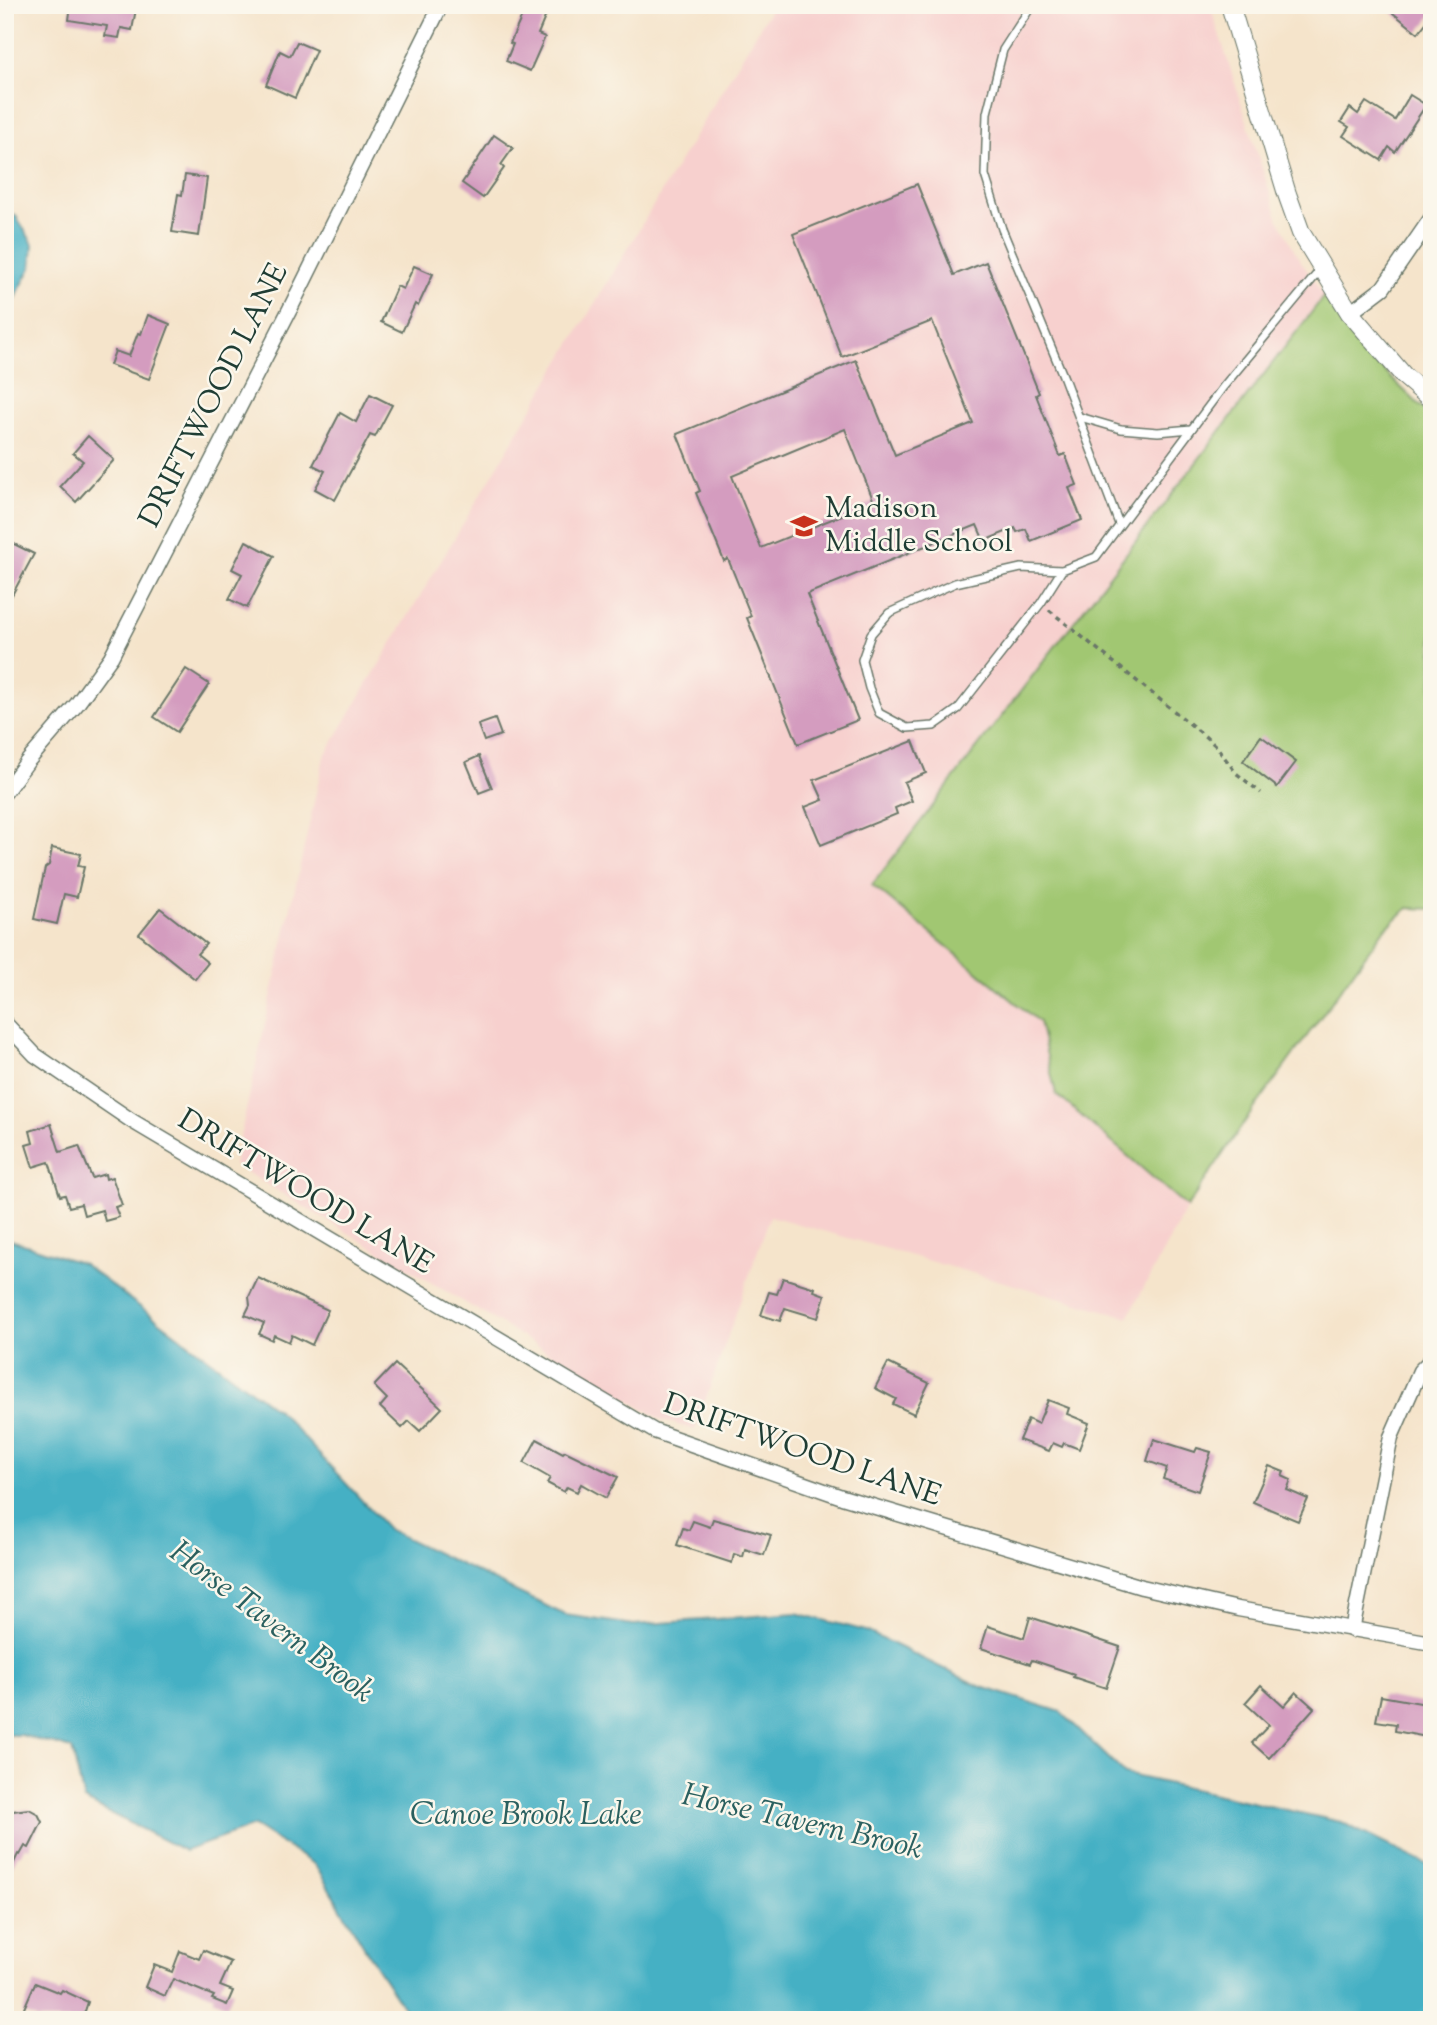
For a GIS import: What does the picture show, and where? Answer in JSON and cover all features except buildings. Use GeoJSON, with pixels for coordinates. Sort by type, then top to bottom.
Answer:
{"type":"FeatureCollection","features":[{"type":"Feature","properties":{"kind":"street","name":"DRIFTWOOD LANE"},"geometry":{"type":"LineString","coordinates":[[5,792],[77,704],[111,657],[284,321],[441,5]]}},
{"type":"Feature","properties":{"kind":"street"},"geometry":{"type":"LineString","coordinates":[[1230,5],[1301,233],[1350,313],[1404,376],[1432,400]]}},
{"type":"Feature","properties":{"kind":"street"},"geometry":{"type":"LineString","coordinates":[[1350,313],[1383,288],[1432,217]]}},
{"type":"Feature","properties":{"kind":"street","name":"DRIFTWOOD LANE"},"geometry":{"type":"LineString","coordinates":[[5,1023],[35,1055],[132,1121],[654,1430],[842,1497],[1130,1583],[1238,1609],[1432,1643]]}},
{"type":"Feature","properties":{"kind":"street"},"geometry":{"type":"LineString","coordinates":[[1352,1630],[1391,1437],[1420,1371],[1432,1359]]}},
{"type":"Feature","properties":{"kind":"lane"},"geometry":{"type":"LineString","coordinates":[[1032,5],[1003,50],[987,113],[985,175],[1002,229],[1080,417],[1119,524]]}},
{"type":"Feature","properties":{"kind":"lane"},"geometry":{"type":"LineString","coordinates":[[1062,570],[1041,603],[958,709],[934,726],[907,728],[879,713],[862,660],[871,634],[889,613],[955,583],[1021,568],[1062,570],[1096,557],[1191,429],[1294,298],[1321,269]]}},
{"type":"Feature","properties":{"kind":"lane"},"geometry":{"type":"LineString","coordinates":[[1080,417],[1121,429],[1158,432],[1191,429]]}},
{"type":"Feature","properties":{"kind":"path"},"geometry":{"type":"LineString","coordinates":[[1041,603],[1200,732],[1217,747],[1236,774],[1261,793]]}},
{"type":"Feature","properties":{"kind":"shaded area","name":"Madison Middle School"},"geometry":{"type":"Polygon","coordinates":[[[773,5],[1210,5],[1278,218],[1297,255],[1324,296],[872,885],[1039,1023],[1056,1094],[1187,1207],[1128,1317],[770,1216],[695,1430],[662,1420],[234,1165],[324,757],[773,5]]]}},
{"type":"Feature","properties":{"kind":"green space"},"geometry":{"type":"Polygon","coordinates":[[[1324,296],[1388,375],[1432,417],[1432,909],[1408,908],[1383,931],[1246,1120],[1187,1207],[1056,1094],[1039,1022],[872,885],[1324,296]]]}},
{"type":"Feature","properties":{"kind":"water"},"geometry":{"type":"Polygon","coordinates":[[[5,213],[16,216],[33,244],[31,268],[5,316],[5,213]]]}},
{"type":"Feature","properties":{"kind":"water","name":"Canoe Brook Lake"},"geometry":{"type":"Polygon","coordinates":[[[5,1238],[83,1264],[281,1413],[389,1530],[565,1615],[634,1625],[796,1613],[866,1631],[979,1686],[1061,1712],[1125,1774],[1341,1822],[1432,1867],[1432,2020],[412,2020],[315,1865],[254,1826],[185,1851],[84,1800],[72,1749],[21,1735],[5,1735],[5,1238]]]}},
{"type":"Feature","properties":{"kind":"place","name":"Madison Middle School"},"geometry":{"type":"Point","coordinates":[804,526]}},
{"type":"Feature","properties":{"kind":"water label","name":"Horse Tavern Brook"},"geometry":{"type":"Point","coordinates":[271,1623]}},
{"type":"Feature","properties":{"kind":"water label","name":"Horse Tavern Brook"},"geometry":{"type":"Point","coordinates":[802,1823]}}]}
